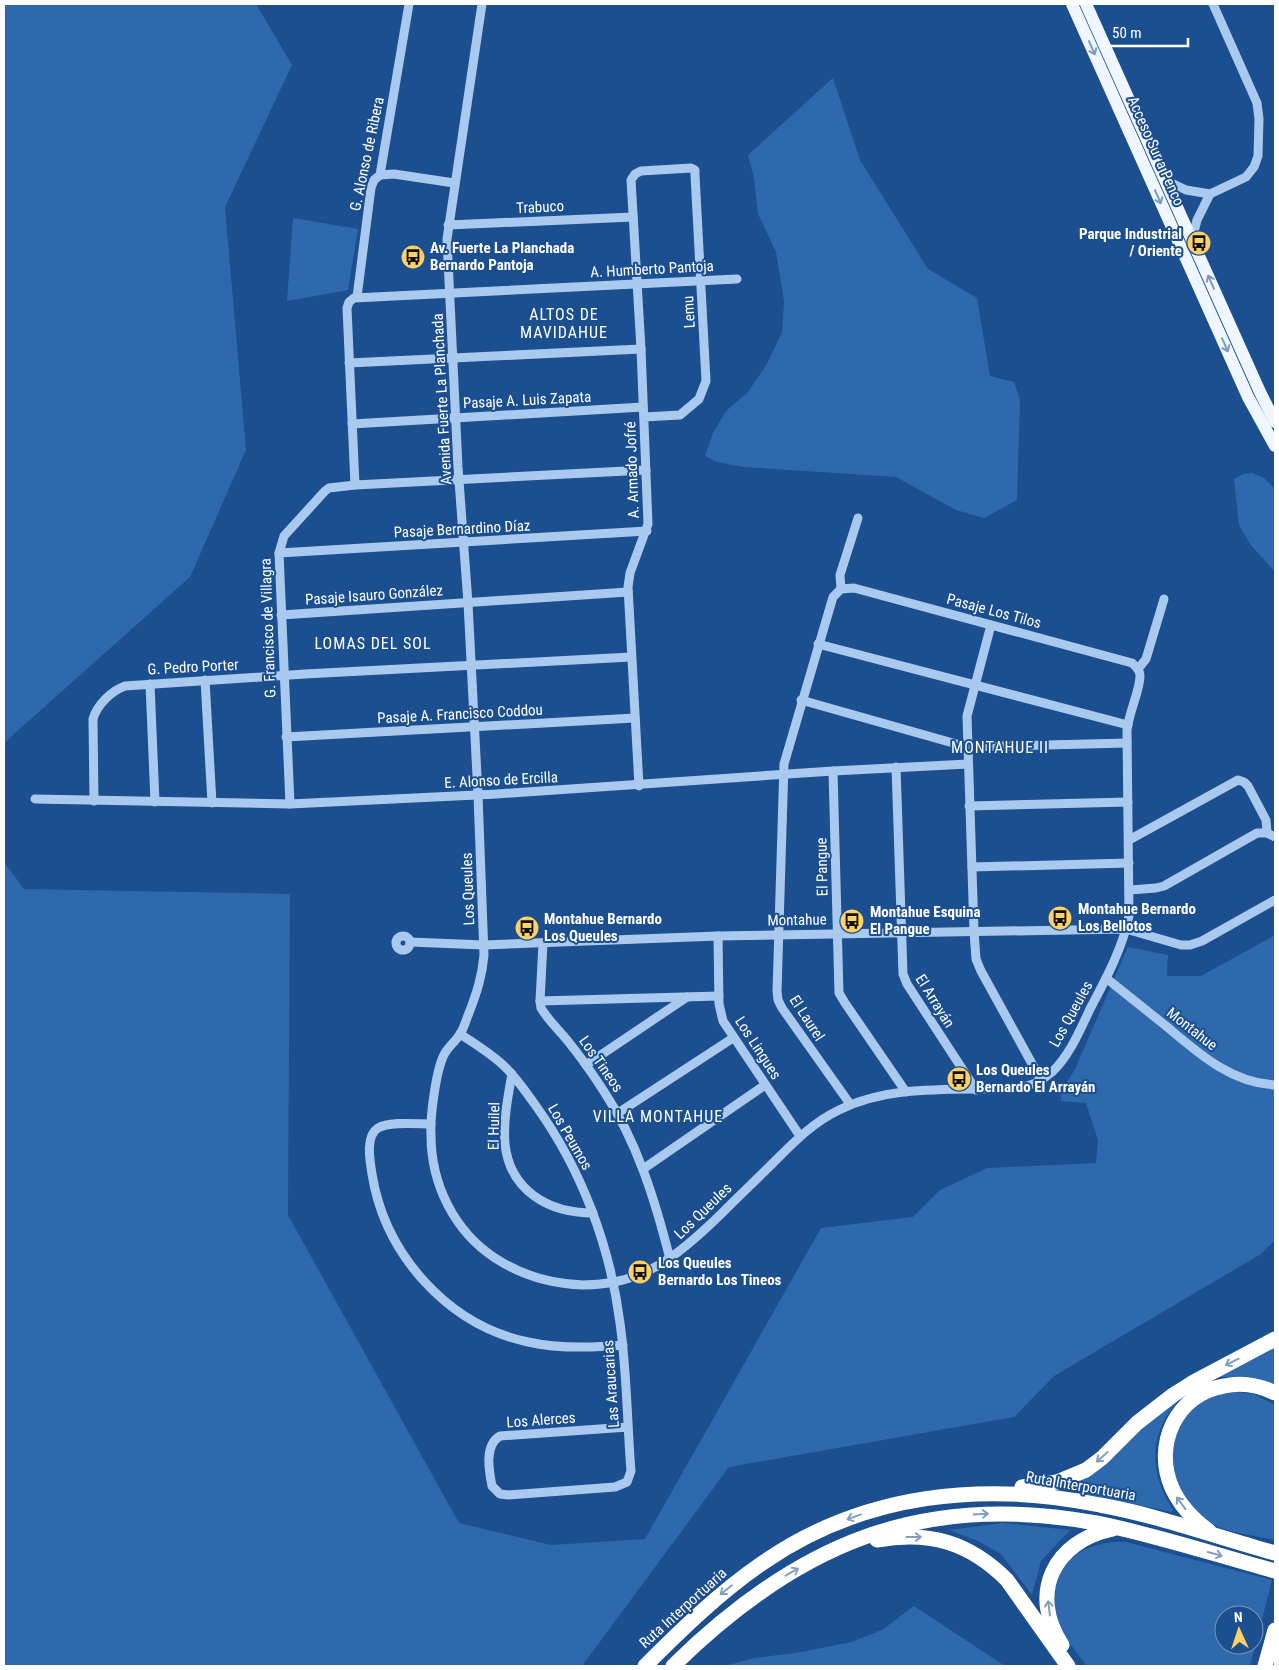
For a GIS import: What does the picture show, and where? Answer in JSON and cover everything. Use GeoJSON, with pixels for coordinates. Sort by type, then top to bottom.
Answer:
{"type":"FeatureCollection","features":[{"type":"Feature","properties":{"kind":"highway"},"geometry":{"type":"LineString","coordinates":[[988,1492],[1057,1482],[1078,1474],[1102,1458],[1137,1423],[1173,1394],[1275,1339]]}},
{"type":"Feature","properties":{"kind":"highway"},"geometry":{"type":"LineString","coordinates":[[1216,1536],[1192,1516],[1180,1503],[1172,1489],[1166,1470],[1165,1458],[1166,1440],[1171,1425],[1188,1402],[1212,1389],[1240,1384],[1259,1387],[1275,1394]]}},
{"type":"Feature","properties":{"kind":"highway","name":"Ruta Interportuaria"},"geometry":{"type":"LineString","coordinates":[[644,1666],[689,1622],[765,1561],[803,1539],[856,1515],[928,1498],[988,1492],[1041,1495],[1101,1505],[1146,1516],[1275,1553]]}},
{"type":"Feature","properties":{"kind":"highway"},"geometry":{"type":"LineString","coordinates":[[673,1666],[711,1631],[766,1587],[832,1550],[862,1537],[888,1529],[962,1515],[1010,1513],[1118,1528],[1275,1571]]}},
{"type":"Feature","properties":{"kind":"highway"},"geometry":{"type":"LineString","coordinates":[[1078,1666],[1059,1640],[1051,1620],[1048,1594],[1051,1576],[1059,1559],[1071,1547],[1096,1533],[1118,1528]]}},
{"type":"Feature","properties":{"kind":"highway"},"geometry":{"type":"LineString","coordinates":[[832,1550],[881,1539],[916,1537],[941,1540],[965,1548],[986,1561],[1006,1580],[1068,1666]]}},
{"type":"Feature","properties":{"kind":"highway"},"geometry":{"type":"LineString","coordinates":[[1265,1666],[1275,1630]]}},
{"type":"Feature","properties":{"kind":"main road","name":"Acceso Sur a Penco"},"geometry":{"type":"LineString","coordinates":[[1072,4],[1246,392],[1275,446]]}},
{"type":"Feature","properties":{"kind":"main road","name":"Acceso Sur a Penco"},"geometry":{"type":"LineString","coordinates":[[1086,4],[1275,422]]}},
{"type":"Feature","properties":{"kind":"street","name":"G. Alonso de Ribera"},"geometry":{"type":"LineString","coordinates":[[355,485],[346,308],[349,302],[357,297],[370,188],[374,180],[380,175],[409,4]]}},
{"type":"Feature","properties":{"kind":"street","name":"Avenida Fuerte La Planchada"},"geometry":{"type":"LineString","coordinates":[[478,795],[447,257],[448,225],[482,4]]}},
{"type":"Feature","properties":{"kind":"street"},"geometry":{"type":"LineString","coordinates":[[1165,180],[1186,190],[1210,194],[1241,180],[1251,172],[1257,162],[1259,119],[1256,96],[1213,4]]}},
{"type":"Feature","properties":{"kind":"street","name":"Lemu"},"geometry":{"type":"LineString","coordinates":[[631,180],[635,174],[641,171],[690,168],[694,170],[701,280],[705,387],[699,399],[680,415],[644,417]]}},
{"type":"Feature","properties":{"kind":"street"},"geometry":{"type":"LineString","coordinates":[[380,175],[394,174],[454,183]]}},
{"type":"Feature","properties":{"kind":"street","name":"A. Armado Jofré"},"geometry":{"type":"LineString","coordinates":[[631,180],[641,348],[648,524],[630,573],[628,592],[639,786]]}},
{"type":"Feature","properties":{"kind":"street"},"geometry":{"type":"LineString","coordinates":[[1192,241],[1201,210],[1210,194]]}},
{"type":"Feature","properties":{"kind":"street","name":"Trabuco"},"geometry":{"type":"LineString","coordinates":[[448,225],[633,217]]}},
{"type":"Feature","properties":{"kind":"street","name":"A. Humberto Pantoja"},"geometry":{"type":"LineString","coordinates":[[357,297],[738,279]]}},
{"type":"Feature","properties":{"kind":"street"},"geometry":{"type":"LineString","coordinates":[[349,363],[641,348]]}},
{"type":"Feature","properties":{"kind":"street","name":"Pasaje A. Luis Zapata"},"geometry":{"type":"LineString","coordinates":[[352,424],[643,407]]}},
{"type":"Feature","properties":{"kind":"street","name":"G. Francisco de Villagra"},"geometry":{"type":"LineString","coordinates":[[290,804],[279,553],[284,536],[324,491],[329,488],[355,485],[646,470]]}},
{"type":"Feature","properties":{"kind":"street"},"geometry":{"type":"LineString","coordinates":[[841,590],[840,575],[858,518]]}},
{"type":"Feature","properties":{"kind":"street","name":"Pasaje Bernardino Díaz"},"geometry":{"type":"LineString","coordinates":[[279,553],[647,531]]}},
{"type":"Feature","properties":{"kind":"street","name":"Pasaje Los Tilos"},"geometry":{"type":"LineString","coordinates":[[841,590],[854,588],[1130,662],[1138,669]]}},
{"type":"Feature","properties":{"kind":"street","name":"El Laurel"},"geometry":{"type":"LineString","coordinates":[[841,590],[831,600],[786,754],[783,775],[777,992],[780,1004],[850,1104]]}},
{"type":"Feature","properties":{"kind":"street","name":"Pasaje Isauro González"},"geometry":{"type":"LineString","coordinates":[[281,615],[628,592]]}},
{"type":"Feature","properties":{"kind":"street"},"geometry":{"type":"LineString","coordinates":[[1106,978],[1126,929],[1129,916],[1128,725],[1140,681],[1138,669],[1146,659],[1164,599]]}},
{"type":"Feature","properties":{"kind":"street"},"geometry":{"type":"LineString","coordinates":[[990,625],[967,716],[974,931],[978,965],[1041,1080]]}},
{"type":"Feature","properties":{"kind":"street"},"geometry":{"type":"LineString","coordinates":[[818,644],[1128,725]]}},
{"type":"Feature","properties":{"kind":"street","name":"G. Pedro Porter"},"geometry":{"type":"LineString","coordinates":[[94,801],[93,724],[96,711],[121,687],[205,680],[631,657]]}},
{"type":"Feature","properties":{"kind":"street"},"geometry":{"type":"LineString","coordinates":[[205,680],[212,803]]}},
{"type":"Feature","properties":{"kind":"street"},"geometry":{"type":"LineString","coordinates":[[150,684],[155,802]]}},
{"type":"Feature","properties":{"kind":"street"},"geometry":{"type":"LineString","coordinates":[[801,700],[967,748],[1127,743]]}},
{"type":"Feature","properties":{"kind":"street","name":"Pasaje A. Francisco Coddou"},"geometry":{"type":"LineString","coordinates":[[286,737],[635,718]]}},
{"type":"Feature","properties":{"kind":"street","name":"E. Alonso de Ercilla"},"geometry":{"type":"LineString","coordinates":[[35,799],[290,804],[639,786],[833,771],[968,764]]}},
{"type":"Feature","properties":{"kind":"street","name":"El Arrayán"},"geometry":{"type":"LineString","coordinates":[[896,768],[902,965],[905,979],[976,1090]]}},
{"type":"Feature","properties":{"kind":"street","name":"El Pangue"},"geometry":{"type":"LineString","coordinates":[[833,771],[838,988],[842,998],[906,1092]]}},
{"type":"Feature","properties":{"kind":"street"},"geometry":{"type":"LineString","coordinates":[[1129,840],[1238,780],[1248,786],[1266,820],[1271,835],[1258,833],[1164,886],[1130,890]]}},
{"type":"Feature","properties":{"kind":"street","name":"Los Queules"},"geometry":{"type":"LineString","coordinates":[[478,795],[484,945],[481,981],[460,1034],[444,1054],[435,1092],[431,1124],[433,1161],[441,1191],[453,1216],[477,1244],[507,1265],[544,1280],[574,1284],[613,1283],[643,1274],[670,1259],[690,1244],[800,1136],[824,1118],[850,1104],[878,1096],[906,1092],[1018,1088],[1041,1080],[1054,1070],[1071,1048],[1106,978]]}},
{"type":"Feature","properties":{"kind":"street"},"geometry":{"type":"LineString","coordinates":[[969,806],[1128,802]]}},
{"type":"Feature","properties":{"kind":"street"},"geometry":{"type":"LineString","coordinates":[[972,867],[1129,863]]}},
{"type":"Feature","properties":{"kind":"street","name":"Montahue"},"geometry":{"type":"LineString","coordinates":[[410,942],[484,945],[780,934],[1126,929],[1190,945],[1202,941],[1275,900]]}},
{"type":"Feature","properties":{"kind":"street","name":"Los Lingues"},"geometry":{"type":"LineString","coordinates":[[718,936],[719,996],[724,1020],[800,1136]]}},
{"type":"Feature","properties":{"kind":"street"},"geometry":{"type":"LineString","coordinates":[[543,943],[540,1001],[719,996]]}},
{"type":"Feature","properties":{"kind":"street","name":"Montahue"},"geometry":{"type":"LineString","coordinates":[[1106,978],[1208,1060],[1240,1077],[1275,1085]]}},
{"type":"Feature","properties":{"kind":"street"},"geometry":{"type":"LineString","coordinates":[[586,1065],[687,997]]}},
{"type":"Feature","properties":{"kind":"street","name":"Los Tineos"},"geometry":{"type":"LineString","coordinates":[[540,1001],[543,1011],[586,1065],[618,1113],[643,1169],[670,1259]]}},
{"type":"Feature","properties":{"kind":"street","name":"Los Peumos"},"geometry":{"type":"LineString","coordinates":[[460,1034],[495,1058],[512,1074],[555,1134],[593,1213],[613,1283]]}},
{"type":"Feature","properties":{"kind":"street"},"geometry":{"type":"LineString","coordinates":[[618,1113],[734,1038]]}},
{"type":"Feature","properties":{"kind":"street","name":"El Huilel"},"geometry":{"type":"LineString","coordinates":[[512,1074],[508,1093],[505,1136],[509,1161],[516,1176],[527,1189],[548,1205],[570,1212],[593,1213]]}},
{"type":"Feature","properties":{"kind":"street"},"geometry":{"type":"LineString","coordinates":[[643,1169],[766,1085]]}},
{"type":"Feature","properties":{"kind":"street"},"geometry":{"type":"LineString","coordinates":[[431,1124],[383,1125],[375,1130],[370,1144],[371,1170],[381,1209],[401,1251],[422,1279],[460,1312],[486,1327],[513,1338],[560,1347],[623,1345]]}},
{"type":"Feature","properties":{"kind":"street","name":"Las Araucarias"},"geometry":{"type":"LineString","coordinates":[[613,1283],[623,1345],[631,1471],[627,1482]]}},
{"type":"Feature","properties":{"kind":"street","name":"Los Alerces"},"geometry":{"type":"LineString","coordinates":[[627,1482],[620,1487],[504,1495],[497,1492],[492,1486],[490,1452],[494,1440],[504,1435],[628,1427]]}},
{"type":"Feature","properties":{"kind":"shaded area"},"geometry":{"type":"Polygon","coordinates":[[[4,4],[256,4],[292,65],[225,207],[246,450],[190,577],[4,743],[4,4]]]}},
{"type":"Feature","properties":{"kind":"shaded area"},"geometry":{"type":"Polygon","coordinates":[[[833,78],[860,160],[928,269],[977,298],[990,376],[1014,382],[1020,399],[1017,500],[984,518],[956,510],[896,477],[743,467],[717,462],[705,456],[713,433],[726,411],[748,392],[767,364],[782,332],[784,301],[776,252],[758,214],[754,178],[748,155],[833,78]]]}},
{"type":"Feature","properties":{"kind":"shaded area"},"geometry":{"type":"Polygon","coordinates":[[[293,218],[358,229],[348,290],[287,301],[293,218]]]}},
{"type":"Feature","properties":{"kind":"shaded area"},"geometry":{"type":"Polygon","coordinates":[[[1252,473],[1264,478],[1275,489],[1275,572],[1250,544],[1239,525],[1234,479],[1243,474],[1252,473]]]}},
{"type":"Feature","properties":{"kind":"shaded area"},"geometry":{"type":"Polygon","coordinates":[[[4,862],[24,889],[290,894],[288,1215],[459,1523],[551,1545],[645,1539],[821,1228],[913,1217],[940,1190],[987,1168],[1096,1163],[1098,1140],[1086,1103],[1061,1101],[1061,1089],[1075,1069],[1128,947],[1168,955],[1167,976],[1201,976],[1275,935],[1275,1240],[1261,1254],[1054,1376],[1014,1417],[729,1467],[582,1666],[4,1666],[4,862]]]}},
{"type":"Feature","properties":{"kind":"shaded area"},"geometry":{"type":"Polygon","coordinates":[[[1275,1346],[1275,1386],[1252,1378],[1217,1377],[1275,1346]]]}},
{"type":"Feature","properties":{"kind":"shaded area"},"geometry":{"type":"Polygon","coordinates":[[[1235,1392],[1254,1394],[1275,1405],[1275,1540],[1230,1531],[1205,1520],[1185,1498],[1178,1485],[1174,1471],[1174,1441],[1179,1427],[1187,1414],[1209,1398],[1235,1392]]]}},
{"type":"Feature","properties":{"kind":"shaded area"},"geometry":{"type":"Polygon","coordinates":[[[1182,1397],[1165,1419],[1160,1430],[1155,1454],[1158,1477],[1173,1510],[1172,1512],[1065,1490],[1105,1462],[1140,1426],[1182,1397]]]}},
{"type":"Feature","properties":{"kind":"shaded area"},"geometry":{"type":"Polygon","coordinates":[[[1003,1523],[1070,1530],[1041,1561],[1032,1595],[1001,1554],[978,1541],[949,1530],[1003,1523]]]}},
{"type":"Feature","properties":{"kind":"shaded area"},"geometry":{"type":"Polygon","coordinates":[[[1126,1542],[1272,1580],[1264,1611],[1264,1605],[1214,1605],[1214,1655],[1253,1655],[1250,1666],[1087,1666],[1063,1631],[1054,1598],[1056,1583],[1061,1570],[1082,1551],[1097,1545],[1126,1542]]]}},
{"type":"Feature","properties":{"kind":"shaded area"},"geometry":{"type":"Polygon","coordinates":[[[914,1606],[1005,1666],[725,1666],[754,1658],[796,1653],[851,1642],[882,1630],[914,1606]]]}},
{"type":"Feature","properties":{"kind":"place","name":"Parque Industrial / Oriente"},"geometry":{"type":"Point","coordinates":[1199,243]}},
{"type":"Feature","properties":{"kind":"place","name":"Av. Fuerte La Planchada Bernardo Pantoja"},"geometry":{"type":"Point","coordinates":[413,257]}},
{"type":"Feature","properties":{"kind":"place","name":"Montahue Bernardo Los Bellotos"},"geometry":{"type":"Point","coordinates":[1060,918]}},
{"type":"Feature","properties":{"kind":"place","name":"Montahue Esquina El Pangue"},"geometry":{"type":"Point","coordinates":[852,921]}},
{"type":"Feature","properties":{"kind":"place","name":"Montahue Bernardo Los Queules"},"geometry":{"type":"Point","coordinates":[527,928]}},
{"type":"Feature","properties":{"kind":"place","name":"Los Queules Bernardo El Arrayán"},"geometry":{"type":"Point","coordinates":[959,1079]}},
{"type":"Feature","properties":{"kind":"place","name":"Los Queules Bernardo Los Tineos"},"geometry":{"type":"Point","coordinates":[640,1272]}},
{"type":"Feature","properties":{"kind":"district","name":"ALTOS DE MAVIDAHUE"},"geometry":{"type":"Point","coordinates":[564,323]}},
{"type":"Feature","properties":{"kind":"district","name":"LOMAS DEL SOL"},"geometry":{"type":"Point","coordinates":[373,643]}},
{"type":"Feature","properties":{"kind":"district","name":"MONTAHUE II"},"geometry":{"type":"Point","coordinates":[1000,747]}},
{"type":"Feature","properties":{"kind":"district","name":"VILLA MONTAHUE"},"geometry":{"type":"Point","coordinates":[658,1116]}}]}
